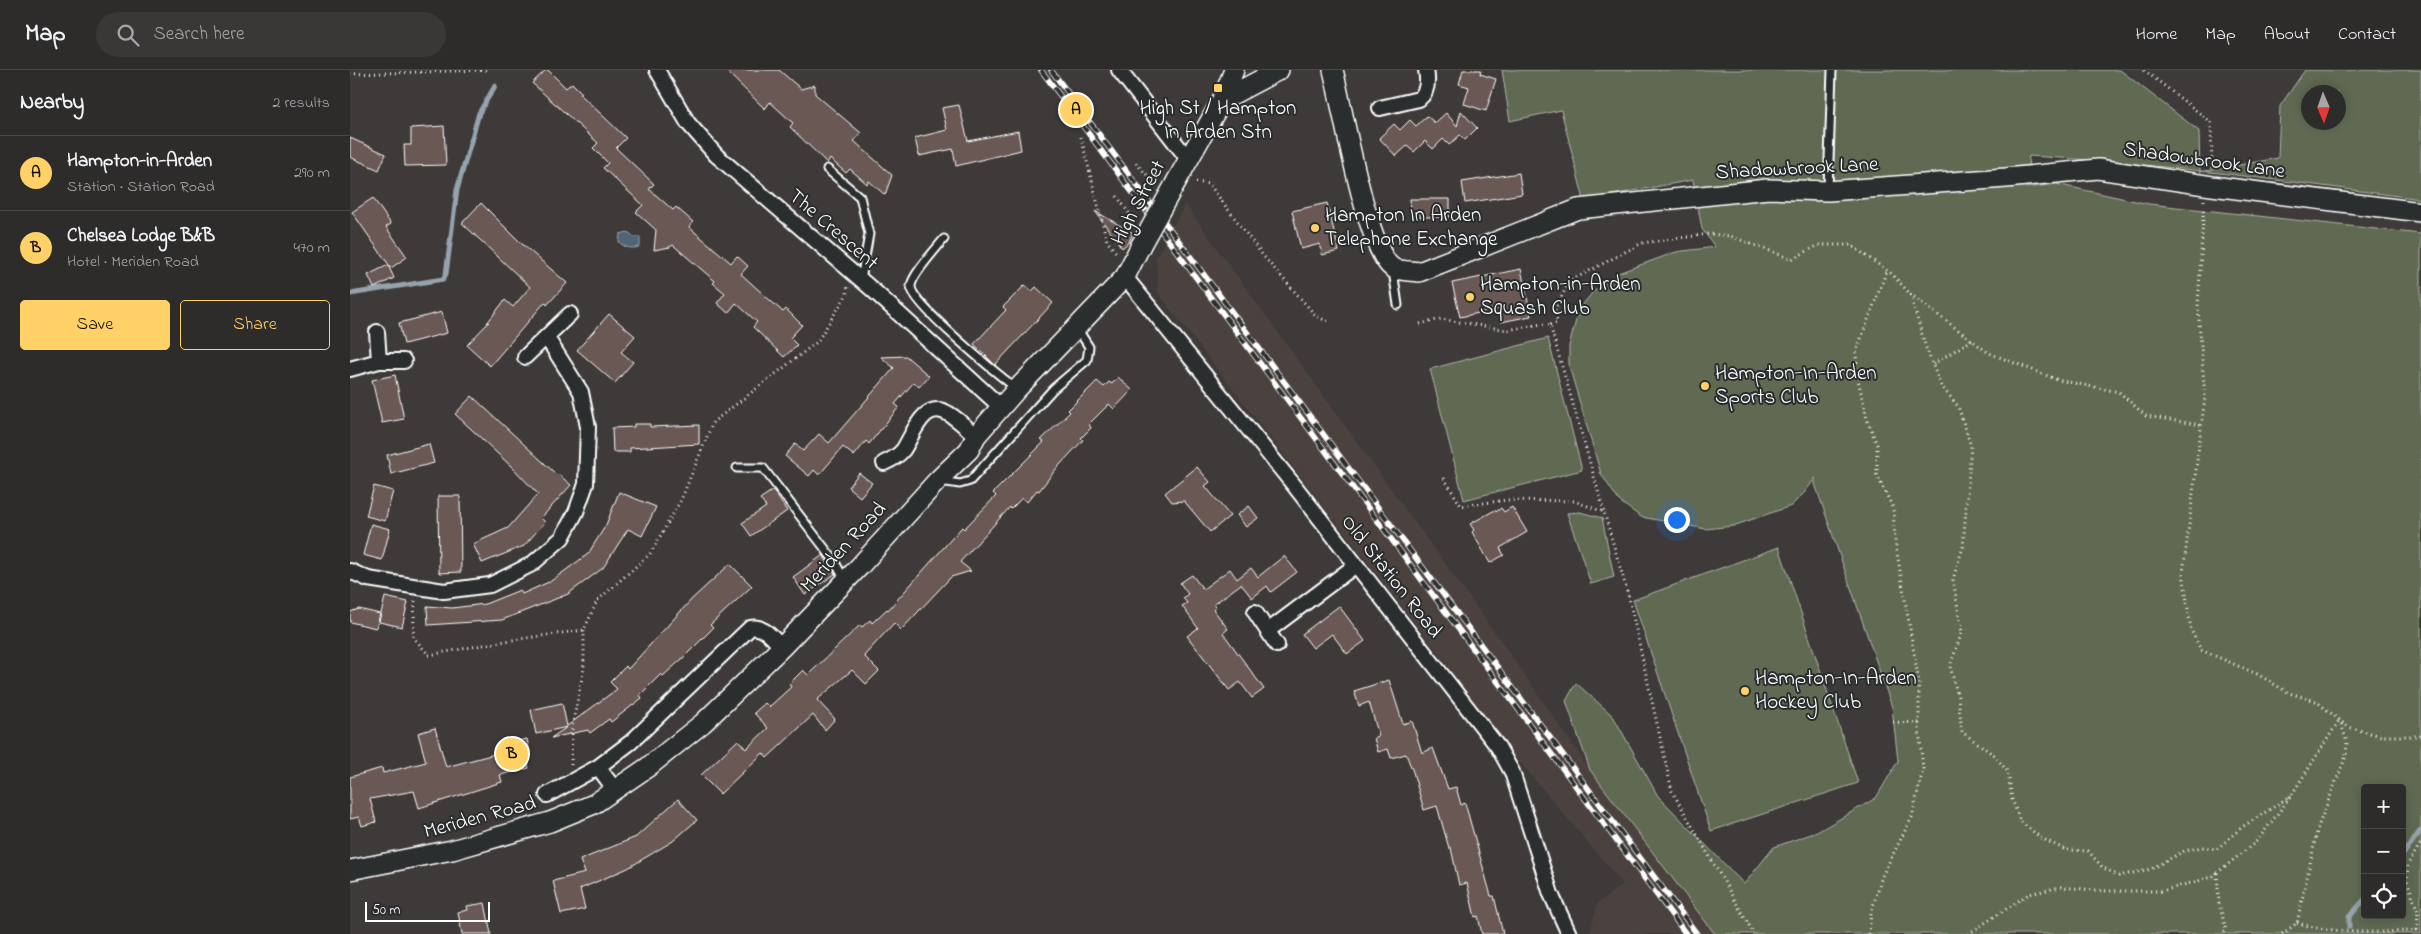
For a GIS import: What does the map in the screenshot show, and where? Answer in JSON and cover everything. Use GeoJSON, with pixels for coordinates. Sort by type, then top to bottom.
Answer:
{"type":"FeatureCollection","features":[{"type":"Feature","properties":{"kind":"street","name":"The Crescent"},"geometry":{"type":"LineString","coordinates":[[657,70],[688,124],[716,155],[1001,406]]}},
{"type":"Feature","properties":{"kind":"street"},"geometry":{"type":"LineString","coordinates":[[1119,70],[1176,174]]}},
{"type":"Feature","properties":{"kind":"street","name":"High Street"},"geometry":{"type":"LineString","coordinates":[[1125,277],[1176,174],[1222,100],[1234,70]]}},
{"type":"Feature","properties":{"kind":"street"},"geometry":{"type":"LineString","coordinates":[[1222,100],[1279,70]]}},
{"type":"Feature","properties":{"kind":"street"},"geometry":{"type":"LineString","coordinates":[[1333,70],[1362,200],[1381,254],[1393,268]]}},
{"type":"Feature","properties":{"kind":"street"},"geometry":{"type":"LineString","coordinates":[[1380,108],[1419,99],[1426,89],[1426,70]]}},
{"type":"Feature","properties":{"kind":"street","name":"Shadowbrook Lane"},"geometry":{"type":"LineString","coordinates":[[1393,268],[1420,272],[1578,209],[1768,189],[1828,190],[2006,178],[2098,169],[2421,212]]}},
{"type":"Feature","properties":{"kind":"street","name":"Meriden Road"},"geometry":{"type":"LineString","coordinates":[[350,870],[452,850],[516,833],[578,812],[616,791],[703,723],[782,647],[938,480],[969,450],[976,436],[1001,406],[1125,277]]}},
{"type":"Feature","properties":{"kind":"street","name":"Old Station Road"},"geometry":{"type":"LineString","coordinates":[[1125,277],[1476,717],[1512,772],[1551,894],[1569,934]]}},
{"type":"Feature","properties":{"kind":"street"},"geometry":{"type":"LineString","coordinates":[[525,357],[570,314]]}},
{"type":"Feature","properties":{"kind":"street"},"geometry":{"type":"LineString","coordinates":[[377,332],[379,361]]}},
{"type":"Feature","properties":{"kind":"street"},"geometry":{"type":"LineString","coordinates":[[350,571],[359,576],[387,582],[444,591],[490,585],[532,564],[562,538],[576,512],[586,484],[588,427],[581,392],[547,338]]}},
{"type":"Feature","properties":{"kind":"street"},"geometry":{"type":"LineString","coordinates":[[350,369],[379,361],[404,360]]}},
{"type":"Feature","properties":{"kind":"street"},"geometry":{"type":"LineString","coordinates":[[884,463],[902,451],[922,417],[930,412],[948,413],[976,436]]}},
{"type":"Feature","properties":{"kind":"street"},"geometry":{"type":"LineString","coordinates":[[1269,630],[1356,565]]}},
{"type":"Feature","properties":{"kind":"street"},"geometry":{"type":"LineString","coordinates":[[1255,612],[1269,630],[1277,645]]}},
{"type":"Feature","properties":{"kind":"street","name":"Meriden Road"},"geometry":{"type":"LineString","coordinates":[[547,795],[598,767],[652,723],[750,628],[757,627],[764,630],[782,647]]}},
{"type":"Feature","properties":{"kind":"street"},"geometry":{"type":"LineString","coordinates":[[598,767],[616,791]]}},
{"type":"Feature","properties":{"kind":"lane"},"geometry":{"type":"LineString","coordinates":[[1828,190],[1832,70]]}},
{"type":"Feature","properties":{"kind":"lane"},"geometry":{"type":"LineString","coordinates":[[827,169],[860,197],[869,234],[855,276]]}},
{"type":"Feature","properties":{"kind":"lane"},"geometry":{"type":"LineString","coordinates":[[944,239],[911,284],[915,297],[997,374],[1017,389]]}},
{"type":"Feature","properties":{"kind":"lane"},"geometry":{"type":"LineString","coordinates":[[1393,268],[1398,305]]}},
{"type":"Feature","properties":{"kind":"lane"},"geometry":{"type":"LineString","coordinates":[[938,480],[960,484],[970,481],[1053,389],[1087,360],[1088,347],[1086,340],[1076,327]]}},
{"type":"Feature","properties":{"kind":"lane"},"geometry":{"type":"LineString","coordinates":[[737,468],[763,468],[833,559],[845,581]]}},
{"type":"Feature","properties":{"kind":"path"},"geometry":{"type":"LineString","coordinates":[[350,74],[487,70]]}},
{"type":"Feature","properties":{"kind":"path"},"geometry":{"type":"LineString","coordinates":[[2144,70],[2211,122],[2198,307],[2206,397],[2183,573],[2191,630],[2202,650],[2257,674],[2289,693],[2316,701],[2348,727],[2380,736],[2421,736]]}},
{"type":"Feature","properties":{"kind":"path"},"geometry":{"type":"LineString","coordinates":[[1080,137],[1107,241],[1120,258]]}},
{"type":"Feature","properties":{"kind":"path"},"geometry":{"type":"LineString","coordinates":[[1136,163],[1176,174],[1197,183],[1209,184],[1264,257],[1316,316],[1331,323]]}},
{"type":"Feature","properties":{"kind":"path"},"geometry":{"type":"LineString","coordinates":[[1117,196],[1137,226]]}},
{"type":"Feature","properties":{"kind":"path"},"geometry":{"type":"LineString","coordinates":[[1420,324],[1441,319],[1507,330],[1557,323],[1555,309],[1570,281],[1642,243],[1709,234],[1730,236],[1792,259],[1819,245],[1851,245],[1892,274],[1910,294],[1989,353],[2058,380],[2120,392],[2146,416],[2202,425]]}},
{"type":"Feature","properties":{"kind":"path"},"geometry":{"type":"LineString","coordinates":[[1869,934],[1872,913],[1882,876],[1912,818],[1923,769],[1919,723],[1919,682],[1895,541],[1893,508],[1877,475],[1877,445],[1867,419],[1857,375],[1856,352],[1887,270]]}},
{"type":"Feature","properties":{"kind":"path"},"geometry":{"type":"LineString","coordinates":[[571,783],[572,728],[584,668],[584,630],[597,601],[650,554],[681,500],[713,422],[817,342],[847,294],[855,276]]}},
{"type":"Feature","properties":{"kind":"path"},"geometry":{"type":"LineString","coordinates":[[1910,294],[1925,346],[1941,386],[1958,406],[1971,446],[1963,547],[1954,579],[1962,632],[1950,666],[1958,697],[1962,732],[1994,755],[2008,772],[2012,799],[2020,821],[2041,838],[2066,850],[2088,851],[2102,867],[2119,876],[2151,869],[2184,851],[2202,847],[2217,849],[2242,827],[2291,796]]}},
{"type":"Feature","properties":{"kind":"path"},"geometry":{"type":"LineString","coordinates":[[1550,325],[1629,598],[1672,791],[1754,934]]}},
{"type":"Feature","properties":{"kind":"path"},"geometry":{"type":"LineString","coordinates":[[1933,364],[1972,340]]}},
{"type":"Feature","properties":{"kind":"path"},"geometry":{"type":"LineString","coordinates":[[1444,478],[1461,506],[1507,500],[1574,501],[1604,512]]}},
{"type":"Feature","properties":{"kind":"path"},"geometry":{"type":"LineString","coordinates":[[409,586],[415,598],[413,637],[429,655],[505,641],[584,630]]}},
{"type":"Feature","properties":{"kind":"path"},"geometry":{"type":"LineString","coordinates":[[1968,934],[2030,894],[2061,887],[2107,891],[2162,891],[2212,877],[2257,841],[2291,796],[2340,719]]}},
{"type":"Feature","properties":{"kind":"path"},"geometry":{"type":"LineString","coordinates":[[2282,934],[2297,923],[2318,827],[2346,756],[2347,742],[2340,719]]}},
{"type":"Feature","properties":{"kind":"path"},"geometry":{"type":"LineString","coordinates":[[1893,722],[1919,723]]}},
{"type":"Feature","properties":{"kind":"path"},"geometry":{"type":"LineString","coordinates":[[2297,923],[2318,930],[2394,932],[2419,930],[2418,912],[2408,880],[2408,864],[2421,844]]}},
{"type":"Feature","properties":{"kind":"path"},"geometry":{"type":"LineString","coordinates":[[2218,873],[2219,903],[2226,930],[2223,934]]}},
{"type":"Feature","properties":{"kind":"path"},"geometry":{"type":"LineString","coordinates":[[2415,904],[2421,903]]}},
{"type":"Feature","properties":{"kind":"shaded area"},"geometry":{"type":"Polygon","coordinates":[[[1185,204],[1513,658],[1590,770],[1715,934],[1590,934],[1597,904],[1623,884],[1508,748],[1440,655],[1158,293],[1156,258],[1185,204]]]}},
{"type":"Feature","properties":{"kind":"green space"},"geometry":{"type":"Polygon","coordinates":[[[1502,70],[2120,70],[2199,131],[2200,171],[2127,163],[2029,156],[2026,188],[2056,184],[2149,204],[2421,234],[2421,934],[1715,934],[1590,770],[1566,701],[1576,683],[1613,716],[1658,796],[1744,884],[1774,847],[1817,832],[1876,798],[1898,761],[1892,707],[1815,484],[1815,478],[1806,491],[1791,506],[1733,526],[1706,529],[1641,517],[1619,501],[1601,474],[1569,366],[1569,346],[1579,309],[1593,292],[1618,273],[1676,252],[1715,247],[1702,229],[1693,180],[1584,200],[1561,110],[1510,121],[1502,70]]]}},
{"type":"Feature","properties":{"kind":"green space"},"geometry":{"type":"Polygon","coordinates":[[[2305,70],[2421,70],[2421,199],[2204,171],[2278,158],[2280,106],[2305,70]]]}},
{"type":"Feature","properties":{"kind":"green space"},"geometry":{"type":"Polygon","coordinates":[[[1548,338],[1582,470],[1464,500],[1430,369],[1548,338]]]}},
{"type":"Feature","properties":{"kind":"green space"},"geometry":{"type":"Polygon","coordinates":[[[1580,512],[1602,518],[1614,577],[1591,584],[1567,513],[1580,512]]]}},
{"type":"Feature","properties":{"kind":"green space","name":"Hampton-In-Arden Hockey Club"},"geometry":{"type":"Polygon","coordinates":[[[1779,547],[1858,783],[1711,831],[1633,600],[1779,547]]]}},
{"type":"Feature","properties":{"kind":"water"},"geometry":{"type":"Polygon","coordinates":[[[628,232],[634,237],[640,237],[640,246],[630,248],[619,242],[620,234],[628,232]]]}},
{"type":"Feature","properties":{"kind":"building"},"geometry":{"type":"Polygon","coordinates":[[[546,70],[566,88],[572,83],[582,93],[580,94],[626,138],[616,148],[654,184],[649,189],[673,210],[676,207],[693,222],[689,227],[731,263],[737,256],[748,266],[741,274],[783,312],[786,309],[802,325],[790,338],[797,345],[784,357],[753,327],[757,322],[736,303],[728,313],[717,303],[725,293],[713,283],[715,281],[673,245],[654,250],[656,230],[636,212],[643,205],[603,168],[608,163],[593,148],[598,143],[532,83],[546,70]]]}},
{"type":"Feature","properties":{"kind":"building"},"geometry":{"type":"Polygon","coordinates":[[[725,70],[779,70],[801,89],[815,85],[815,94],[861,133],[854,141],[892,175],[885,195],[869,181],[867,184],[850,169],[846,173],[830,159],[827,163],[790,127],[793,123],[770,102],[765,109],[725,70]]]}},
{"type":"Feature","properties":{"kind":"building"},"geometry":{"type":"Polygon","coordinates":[[[1463,70],[1481,70],[1480,74],[1496,79],[1486,111],[1464,104],[1469,87],[1459,84],[1463,70]]]}},
{"type":"Feature","properties":{"kind":"building"},"geometry":{"type":"Polygon","coordinates":[[[959,105],[968,141],[1018,131],[1021,150],[956,166],[953,149],[919,156],[915,138],[947,130],[942,108],[959,105]]]}},
{"type":"Feature","properties":{"kind":"building"},"geometry":{"type":"Polygon","coordinates":[[[1461,111],[1477,128],[1465,140],[1460,135],[1449,145],[1443,139],[1433,149],[1425,141],[1414,152],[1407,146],[1396,156],[1379,138],[1394,124],[1400,130],[1410,120],[1416,126],[1427,116],[1435,123],[1446,113],[1457,126],[1461,111]]]}},
{"type":"Feature","properties":{"kind":"building"},"geometry":{"type":"Polygon","coordinates":[[[444,126],[446,165],[405,166],[404,145],[411,145],[411,128],[444,126]]]}},
{"type":"Feature","properties":{"kind":"building"},"geometry":{"type":"Polygon","coordinates":[[[350,138],[386,154],[379,170],[350,157],[350,138]]]}},
{"type":"Feature","properties":{"kind":"building"},"geometry":{"type":"Polygon","coordinates":[[[1519,173],[1522,194],[1465,203],[1462,182],[1519,173]]]}},
{"type":"Feature","properties":{"kind":"building"},"geometry":{"type":"Polygon","coordinates":[[[373,198],[391,224],[386,227],[407,257],[391,268],[352,212],[373,198]]]}},
{"type":"Feature","properties":{"kind":"building"},"geometry":{"type":"Polygon","coordinates":[[[1410,199],[1450,199],[1450,217],[1420,217],[1420,212],[1411,212],[1410,199]]]}},
{"type":"Feature","properties":{"kind":"building"},"geometry":{"type":"Polygon","coordinates":[[[481,203],[522,244],[567,283],[547,305],[545,302],[490,366],[467,345],[489,322],[487,323],[505,300],[513,307],[530,287],[462,223],[481,203]]]}},
{"type":"Feature","properties":{"kind":"building","name":"Hampton In Arden Telephone Exchange"},"geometry":{"type":"Polygon","coordinates":[[[1327,203],[1339,251],[1322,255],[1320,244],[1301,249],[1292,211],[1327,203]]]}},
{"type":"Feature","properties":{"kind":"building"},"geometry":{"type":"Polygon","coordinates":[[[1095,211],[1133,233],[1129,242],[1122,248],[1095,211]]]}},
{"type":"Feature","properties":{"kind":"building"},"geometry":{"type":"Polygon","coordinates":[[[388,265],[394,278],[374,288],[368,275],[388,265]]]}},
{"type":"Feature","properties":{"kind":"building"},"geometry":{"type":"Polygon","coordinates":[[[1521,269],[1531,316],[1501,322],[1498,309],[1460,317],[1452,283],[1521,269]]]}},
{"type":"Feature","properties":{"kind":"building"},"geometry":{"type":"Polygon","coordinates":[[[1025,285],[1032,291],[1036,287],[1053,303],[995,365],[974,344],[1006,310],[1003,307],[1025,285]]]}},
{"type":"Feature","properties":{"kind":"building"},"geometry":{"type":"Polygon","coordinates":[[[442,312],[447,333],[404,344],[399,323],[442,312]]]}},
{"type":"Feature","properties":{"kind":"building"},"geometry":{"type":"Polygon","coordinates":[[[609,314],[635,336],[621,352],[633,362],[615,383],[577,350],[609,314]]]}},
{"type":"Feature","properties":{"kind":"building"},"geometry":{"type":"Polygon","coordinates":[[[906,356],[929,376],[919,387],[914,382],[895,404],[899,407],[869,444],[866,441],[854,456],[843,447],[819,475],[814,470],[809,476],[785,456],[795,444],[803,451],[819,434],[829,443],[894,368],[881,357],[906,356]]]}},
{"type":"Feature","properties":{"kind":"building"},"geometry":{"type":"Polygon","coordinates":[[[395,375],[404,419],[382,423],[372,380],[395,375]]]}},
{"type":"Feature","properties":{"kind":"building"},"geometry":{"type":"Polygon","coordinates":[[[1118,377],[1132,390],[1114,409],[1109,404],[1089,424],[1091,428],[1081,438],[1083,440],[1039,491],[1037,490],[1027,502],[1022,498],[1011,509],[1010,507],[960,562],[971,571],[951,577],[901,630],[894,623],[864,656],[879,671],[866,684],[852,670],[817,700],[835,719],[825,730],[813,715],[767,758],[763,753],[720,794],[701,775],[738,740],[746,749],[768,728],[754,713],[765,703],[769,707],[791,687],[789,684],[803,670],[808,675],[860,625],[862,627],[870,620],[872,623],[888,610],[962,527],[964,529],[996,496],[993,493],[1044,442],[1041,440],[1070,412],[1068,410],[1097,381],[1104,387],[1109,382],[1112,384],[1118,377]]]}},
{"type":"Feature","properties":{"kind":"building"},"geometry":{"type":"Polygon","coordinates":[[[472,396],[557,475],[571,485],[541,518],[545,522],[524,546],[482,563],[473,544],[508,528],[538,494],[455,414],[472,396]]]}},
{"type":"Feature","properties":{"kind":"building"},"geometry":{"type":"Polygon","coordinates":[[[634,424],[650,424],[650,427],[699,425],[699,444],[630,448],[630,452],[613,452],[612,428],[634,427],[634,424]]]}},
{"type":"Feature","properties":{"kind":"building"},"geometry":{"type":"Polygon","coordinates":[[[429,444],[434,463],[391,474],[387,455],[429,444]]]}},
{"type":"Feature","properties":{"kind":"building"},"geometry":{"type":"Polygon","coordinates":[[[1197,467],[1210,482],[1205,486],[1230,516],[1210,532],[1184,501],[1172,502],[1165,493],[1197,467]]]}},
{"type":"Feature","properties":{"kind":"building"},"geometry":{"type":"Polygon","coordinates":[[[859,473],[872,483],[860,497],[848,487],[859,473]]]}},
{"type":"Feature","properties":{"kind":"building"},"geometry":{"type":"Polygon","coordinates":[[[374,486],[393,491],[385,521],[366,516],[374,486]]]}},
{"type":"Feature","properties":{"kind":"building"},"geometry":{"type":"Polygon","coordinates":[[[773,490],[787,511],[751,536],[742,523],[766,507],[760,499],[773,490]]]}},
{"type":"Feature","properties":{"kind":"building"},"geometry":{"type":"Polygon","coordinates":[[[619,492],[656,507],[642,536],[628,529],[603,568],[568,594],[502,620],[428,625],[427,606],[452,608],[485,604],[520,590],[522,594],[551,581],[588,554],[606,525],[619,492]]]}},
{"type":"Feature","properties":{"kind":"building"},"geometry":{"type":"Polygon","coordinates":[[[438,496],[460,496],[461,572],[439,573],[438,496]]]}},
{"type":"Feature","properties":{"kind":"building"},"geometry":{"type":"Polygon","coordinates":[[[1249,506],[1258,518],[1246,527],[1237,515],[1249,506]]]}},
{"type":"Feature","properties":{"kind":"building"},"geometry":{"type":"Polygon","coordinates":[[[1512,507],[1527,532],[1500,548],[1504,555],[1490,563],[1472,532],[1474,530],[1470,524],[1495,510],[1496,512],[1501,508],[1504,512],[1512,507]]]}},
{"type":"Feature","properties":{"kind":"building"},"geometry":{"type":"Polygon","coordinates":[[[371,524],[390,529],[382,560],[363,555],[371,524]]]}},
{"type":"Feature","properties":{"kind":"building"},"geometry":{"type":"Polygon","coordinates":[[[823,555],[835,574],[805,595],[793,577],[823,555]]]}},
{"type":"Feature","properties":{"kind":"building"},"geometry":{"type":"Polygon","coordinates":[[[1284,556],[1297,572],[1271,592],[1267,586],[1252,598],[1241,584],[1214,604],[1216,607],[1213,609],[1228,629],[1223,633],[1264,689],[1252,698],[1240,682],[1229,690],[1187,636],[1198,628],[1182,606],[1187,603],[1183,598],[1188,594],[1180,583],[1192,575],[1203,589],[1230,569],[1237,579],[1251,568],[1258,577],[1284,556]]]}},
{"type":"Feature","properties":{"kind":"building"},"geometry":{"type":"Polygon","coordinates":[[[730,564],[752,586],[710,625],[713,628],[683,658],[663,676],[661,674],[640,695],[642,698],[611,722],[609,719],[590,733],[588,730],[551,738],[567,727],[536,734],[531,710],[562,703],[567,726],[617,689],[610,682],[626,666],[628,669],[692,599],[730,564]]]}},
{"type":"Feature","properties":{"kind":"building"},"geometry":{"type":"Polygon","coordinates":[[[385,597],[408,602],[402,627],[379,622],[385,597]]]}},
{"type":"Feature","properties":{"kind":"building"},"geometry":{"type":"Polygon","coordinates":[[[1339,606],[1365,641],[1347,654],[1332,634],[1313,648],[1302,634],[1339,606]]]}},
{"type":"Feature","properties":{"kind":"building"},"geometry":{"type":"Polygon","coordinates":[[[359,609],[380,614],[376,628],[350,622],[350,612],[359,609]]]}},
{"type":"Feature","properties":{"kind":"building"},"geometry":{"type":"Polygon","coordinates":[[[1389,680],[1403,724],[1412,721],[1422,753],[1433,748],[1448,789],[1456,787],[1461,805],[1465,803],[1491,896],[1494,896],[1503,934],[1482,934],[1478,916],[1475,917],[1467,883],[1459,885],[1451,848],[1449,848],[1437,806],[1424,810],[1406,754],[1391,758],[1388,749],[1378,752],[1374,738],[1379,736],[1369,702],[1359,706],[1354,691],[1389,680]]]}},
{"type":"Feature","properties":{"kind":"building"},"geometry":{"type":"Polygon","coordinates":[[[435,728],[446,767],[502,752],[500,745],[527,739],[531,757],[526,758],[529,768],[500,775],[502,782],[419,808],[414,791],[370,799],[376,822],[362,826],[359,817],[350,819],[350,777],[382,768],[383,773],[426,762],[418,733],[435,728]]]}},
{"type":"Feature","properties":{"kind":"building"},"geometry":{"type":"Polygon","coordinates":[[[678,799],[697,820],[673,841],[628,868],[580,889],[585,909],[561,914],[553,881],[585,873],[580,860],[636,837],[678,799]]]}},
{"type":"Feature","properties":{"kind":"building"},"geometry":{"type":"Polygon","coordinates":[[[485,903],[491,934],[462,934],[458,912],[468,910],[467,906],[485,903]]]}},
{"type":"Feature","properties":{"kind":"waterway"},"geometry":{"type":"LineString","coordinates":[[350,294],[443,279],[446,274],[457,190],[479,113],[495,86]]}},
{"type":"Feature","properties":{"kind":"waterway"},"geometry":{"type":"LineString","coordinates":[[2406,851],[2421,830]]}},
{"type":"Feature","properties":{"kind":"waterway"},"geometry":{"type":"LineString","coordinates":[[2349,927],[2349,917],[2361,904]]}},
{"type":"Feature","properties":{"kind":"railway"},"geometry":{"type":"LineString","coordinates":[[1041,70],[1686,934]]}},
{"type":"Feature","properties":{"kind":"railway"},"geometry":{"type":"LineString","coordinates":[[1051,70],[1697,934]]}},
{"type":"Feature","properties":{"kind":"place","name":"High St / Hampton In Arden Stn"},"geometry":{"type":"Point","coordinates":[1218,88]}},
{"type":"Feature","properties":{"kind":"place","name":"Hampton-in-Arden"},"geometry":{"type":"Point","coordinates":[1076,110]}},
{"type":"Feature","properties":{"kind":"place","name":"Hampton In Arden Telephone Exchange"},"geometry":{"type":"Point","coordinates":[1315,228]}},
{"type":"Feature","properties":{"kind":"place","name":"Hampton-in-Arden Squash Club"},"geometry":{"type":"Point","coordinates":[1470,297]}},
{"type":"Feature","properties":{"kind":"place","name":"Hampton-In-Arden Sports Club"},"geometry":{"type":"Point","coordinates":[1705,386]}},
{"type":"Feature","properties":{"kind":"place","name":"Hampton-In-Arden Hockey Club"},"geometry":{"type":"Point","coordinates":[1745,691]}},
{"type":"Feature","properties":{"kind":"place","name":"Chelsea Lodge B&B"},"geometry":{"type":"Point","coordinates":[512,754]}}]}
